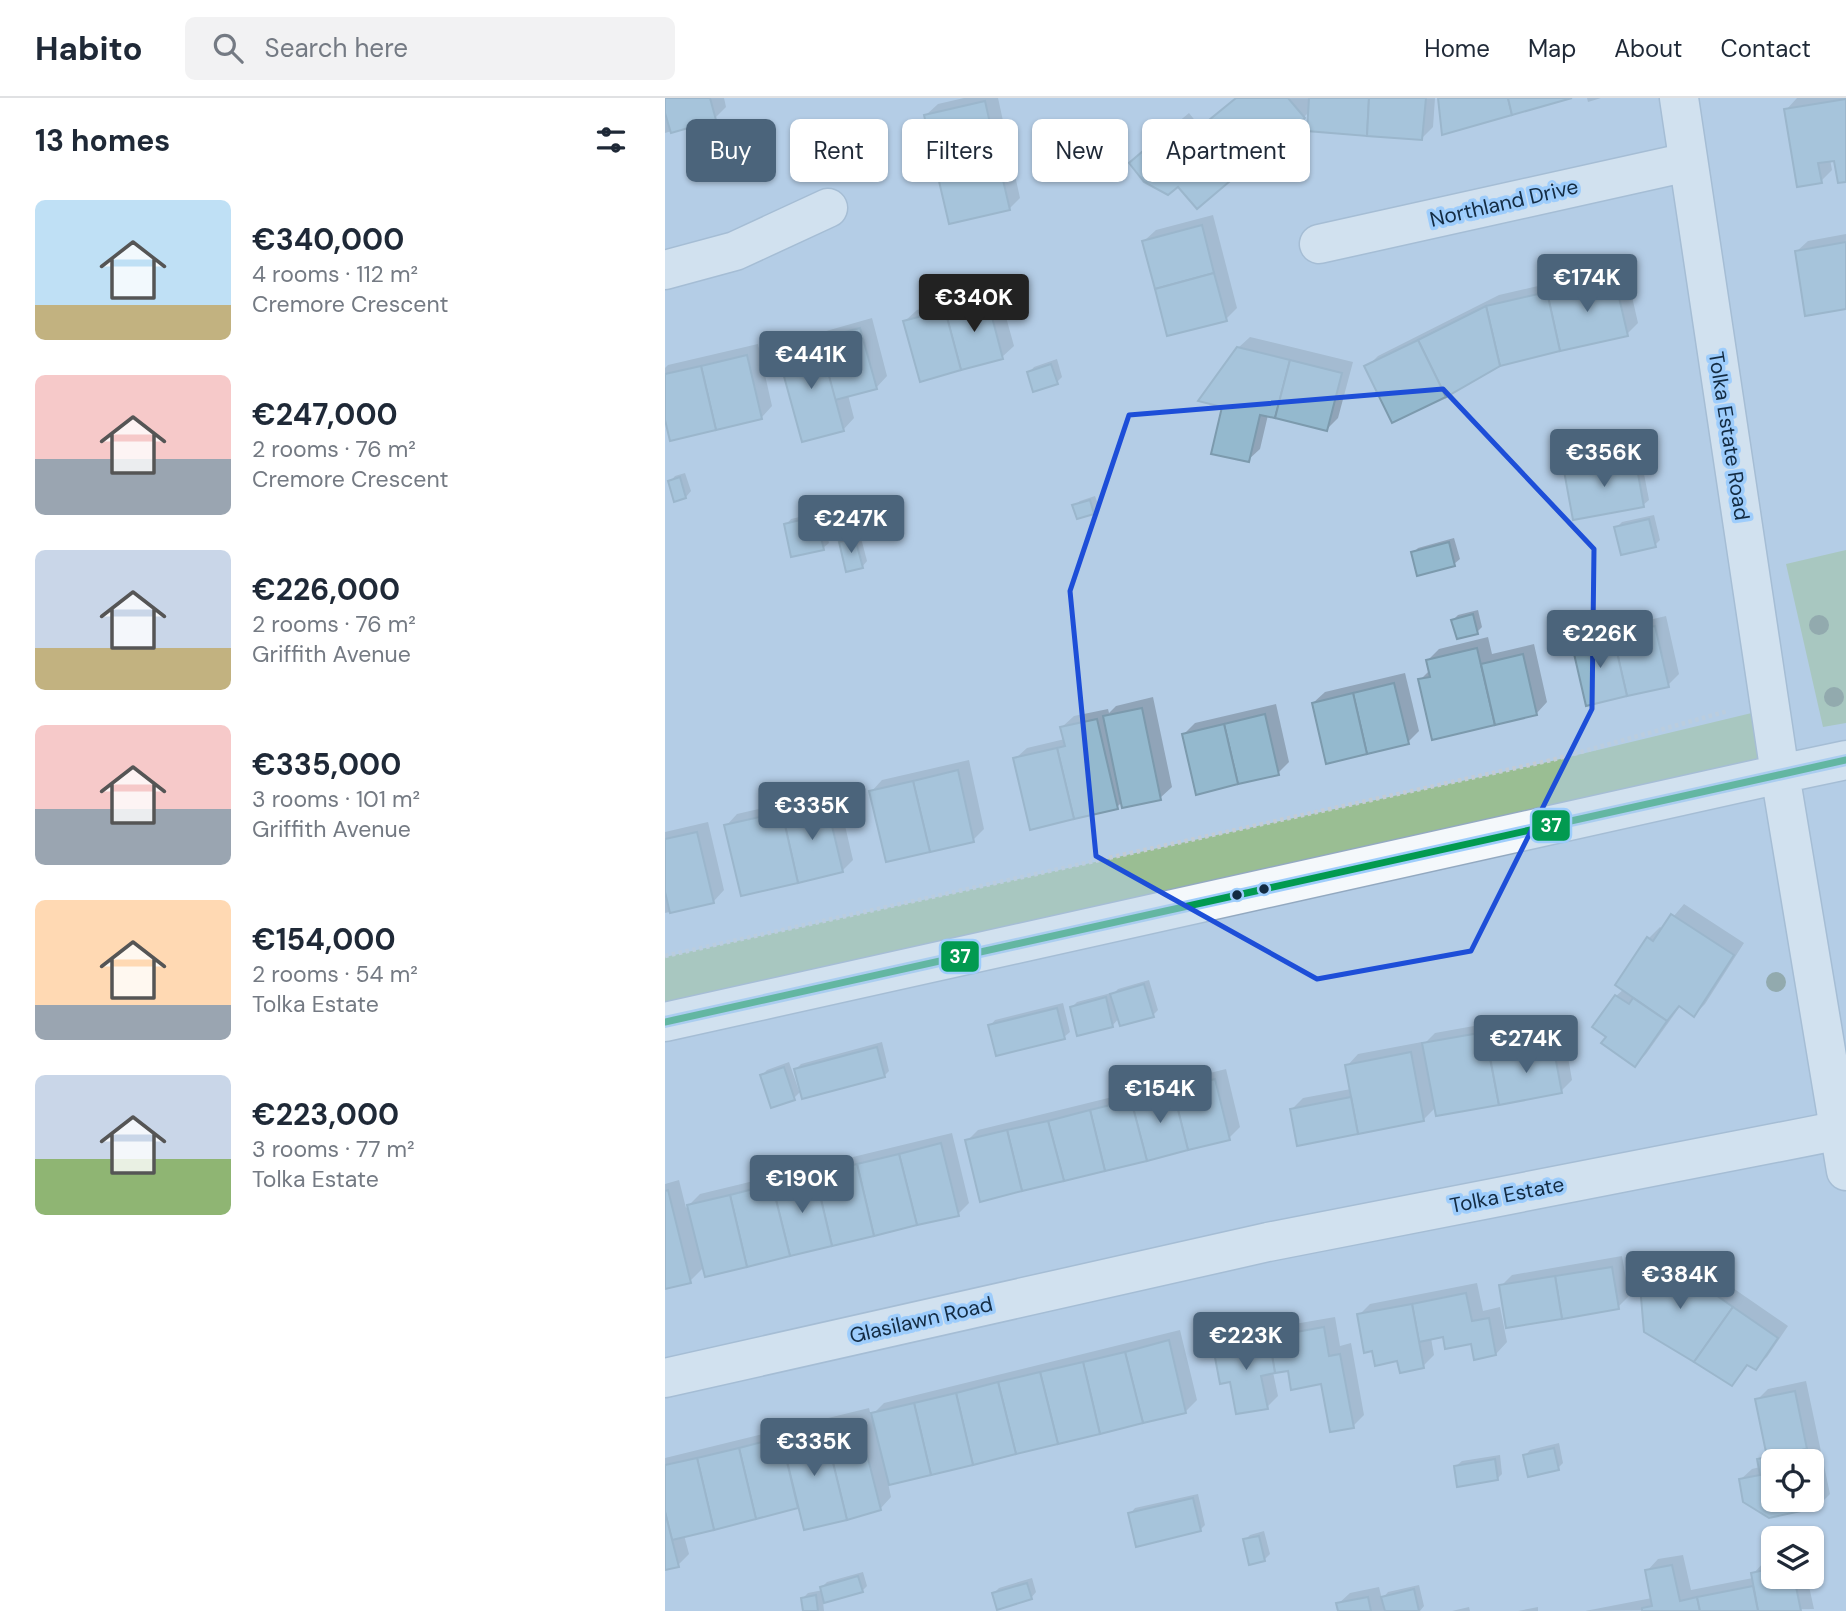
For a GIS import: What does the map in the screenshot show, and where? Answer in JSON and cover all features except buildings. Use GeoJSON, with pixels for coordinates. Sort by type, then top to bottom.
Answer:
{"type":"FeatureCollection","features":[{"type":"Feature","properties":{"kind":"street","name":"Tolka Estate Road"},"geometry":{"type":"LineString","coordinates":[[1679,98],[1780,774]]}},
{"type":"Feature","properties":{"kind":"street","name":"Northland Drive"},"geometry":{"type":"LineString","coordinates":[[1319,244],[1688,162]]}},
{"type":"Feature","properties":{"kind":"street"},"geometry":{"type":"LineString","coordinates":[[665,270],[735,251],[828,208]]}},
{"type":"Feature","properties":{"kind":"street"},"geometry":{"type":"LineString","coordinates":[[665,1022],[1846,760]]}},
{"type":"Feature","properties":{"kind":"street"},"geometry":{"type":"LineString","coordinates":[[1780,774],[1842,1130],[1846,1171]]}},
{"type":"Feature","properties":{"kind":"street","name":"Tolka Estate"},"geometry":{"type":"LineString","coordinates":[[1178,1262],[1308,1234],[1842,1130]]}},
{"type":"Feature","properties":{"kind":"street","name":"Glasilawn Road"},"geometry":{"type":"LineString","coordinates":[[665,1378],[1178,1262]]}},
{"type":"Feature","properties":{"kind":"path"},"geometry":{"type":"LineString","coordinates":[[665,956],[1552,760],[1769,700]]}},
{"type":"Feature","properties":{"kind":"highlighted area"},"geometry":{"type":"Polygon","coordinates":[[[1443,389],[1594,549],[1592,709],[1471,951],[1317,979],[1096,856],[1070,591],[1129,415],[1443,389]]]}},
{"type":"Feature","properties":{"kind":"green space"},"geometry":{"type":"Polygon","coordinates":[[[1846,550],[1846,723],[1823,727],[1786,564],[1846,550]]]}},
{"type":"Feature","properties":{"kind":"green space"},"geometry":{"type":"Polygon","coordinates":[[[1760,711],[1769,778],[665,1016],[665,957],[1552,761],[1760,711]]]}},
{"type":"Feature","properties":{"kind":"transit line","name":"37"},"geometry":{"type":"LineString","coordinates":[[665,1022],[1846,760]]}}]}
